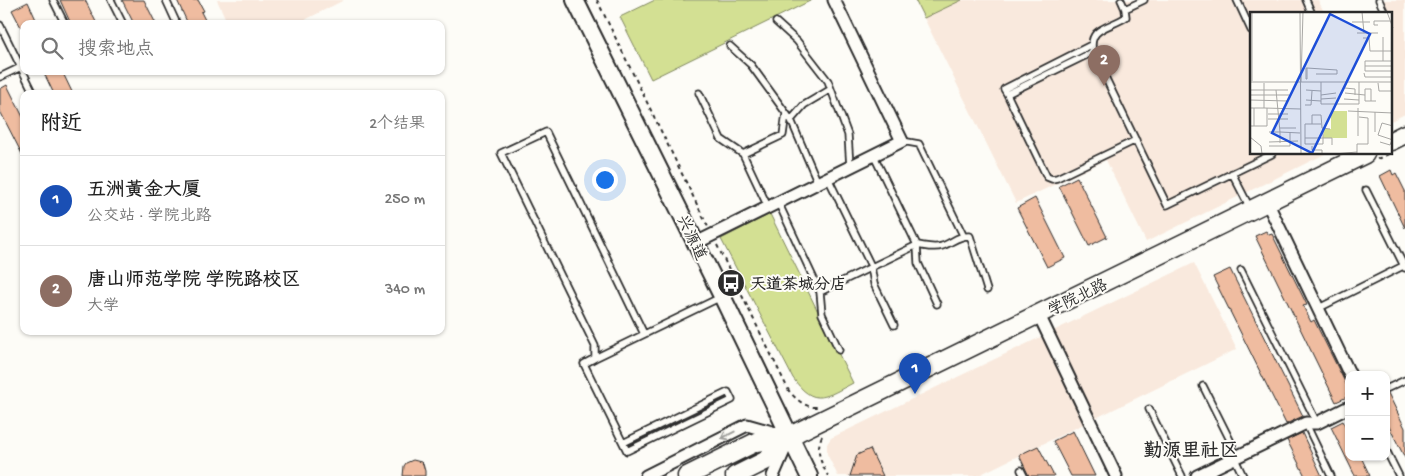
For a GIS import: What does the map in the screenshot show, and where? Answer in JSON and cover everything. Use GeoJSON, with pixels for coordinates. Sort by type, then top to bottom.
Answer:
{"type":"FeatureCollection","features":[{"type":"Feature","properties":{"kind":"main road","name":"兴源道"},"geometry":{"type":"LineString","coordinates":[[575,0],[704,239],[722,296],[794,434],[820,476]]}},
{"type":"Feature","properties":{"kind":"main road","name":"兴源道"},"geometry":{"type":"LineString","coordinates":[[586,0],[704,239],[794,434],[809,476]]}},
{"type":"Feature","properties":{"kind":"main road"},"geometry":{"type":"LineString","coordinates":[[1392,140],[1405,134]]}},
{"type":"Feature","properties":{"kind":"main road","name":"学院北路"},"geometry":{"type":"LineString","coordinates":[[687,476],[756,442],[794,434],[1362,155]]}},
{"type":"Feature","properties":{"kind":"main road","name":"学院北路"},"geometry":{"type":"LineString","coordinates":[[735,476],[766,461],[794,434]]}},
{"type":"Feature","properties":{"kind":"street"},"geometry":{"type":"LineString","coordinates":[[704,239],[902,141],[834,0]]}},
{"type":"Feature","properties":{"kind":"street"},"geometry":{"type":"LineString","coordinates":[[1267,202],[1348,371]]}},
{"type":"Feature","properties":{"kind":"street"},"geometry":{"type":"LineString","coordinates":[[1039,315],[1116,476]]}},
{"type":"Feature","properties":{"kind":"street"},"geometry":{"type":"LineString","coordinates":[[1197,476],[1345,409]]}},
{"type":"Feature","properties":{"kind":"street"},"geometry":{"type":"LineString","coordinates":[[646,476],[747,425],[794,434],[774,476]]}},
{"type":"Feature","properties":{"kind":"lane"},"geometry":{"type":"LineString","coordinates":[[53,0],[63,20]]}},
{"type":"Feature","properties":{"kind":"lane"},"geometry":{"type":"LineString","coordinates":[[111,0],[121,20]]}},
{"type":"Feature","properties":{"kind":"lane"},"geometry":{"type":"LineString","coordinates":[[166,0],[175,20]]}},
{"type":"Feature","properties":{"kind":"lane"},"geometry":{"type":"LineString","coordinates":[[1121,0],[1126,18],[1096,32],[1092,38],[1092,48],[1167,205],[1270,155]]}},
{"type":"Feature","properties":{"kind":"lane"},"geometry":{"type":"LineString","coordinates":[[1125,9],[1144,0]]}},
{"type":"Feature","properties":{"kind":"lane"},"geometry":{"type":"LineString","coordinates":[[1237,0],[1250,28]]}},
{"type":"Feature","properties":{"kind":"lane"},"geometry":{"type":"LineString","coordinates":[[1306,0],[1311,12]]}},
{"type":"Feature","properties":{"kind":"lane"},"geometry":{"type":"LineString","coordinates":[[1379,0],[1384,11],[1382,12]]}},
{"type":"Feature","properties":{"kind":"lane"},"geometry":{"type":"LineString","coordinates":[[776,22],[798,41],[828,80],[848,135],[850,167]]}},
{"type":"Feature","properties":{"kind":"lane"},"geometry":{"type":"LineString","coordinates":[[0,24],[20,65]]}},
{"type":"Feature","properties":{"kind":"lane"},"geometry":{"type":"LineString","coordinates":[[730,46],[751,65],[786,113],[871,266],[874,284],[894,325]]}},
{"type":"Feature","properties":{"kind":"lane"},"geometry":{"type":"LineString","coordinates":[[1092,48],[1007,94],[1047,177],[1052,179],[1136,140]]}},
{"type":"Feature","properties":{"kind":"lane"},"geometry":{"type":"LineString","coordinates":[[0,77],[20,67]]}},
{"type":"Feature","properties":{"kind":"lane"},"geometry":{"type":"LineString","coordinates":[[25,75],[32,90]]}},
{"type":"Feature","properties":{"kind":"lane"},"geometry":{"type":"LineString","coordinates":[[790,120],[804,105],[831,89]]}},
{"type":"Feature","properties":{"kind":"lane"},"geometry":{"type":"LineString","coordinates":[[699,93],[721,139],[743,154],[773,205],[820,292],[822,314],[840,350]]}},
{"type":"Feature","properties":{"kind":"lane"},"geometry":{"type":"LineString","coordinates":[[743,154],[783,135],[786,113]]}},
{"type":"Feature","properties":{"kind":"lane"},"geometry":{"type":"LineString","coordinates":[[595,358],[595,346],[501,154],[537,136],[546,132],[644,334]]}},
{"type":"Feature","properties":{"kind":"lane"},"geometry":{"type":"LineString","coordinates":[[902,141],[920,144],[962,235]]}},
{"type":"Feature","properties":{"kind":"lane"},"geometry":{"type":"LineString","coordinates":[[874,156],[917,245],[918,263],[937,304]]}},
{"type":"Feature","properties":{"kind":"lane"},"geometry":{"type":"LineString","coordinates":[[1232,173],[1250,210]]}},
{"type":"Feature","properties":{"kind":"lane"},"geometry":{"type":"LineString","coordinates":[[1319,308],[1405,266],[1366,190]]}},
{"type":"Feature","properties":{"kind":"lane"},"geometry":{"type":"LineString","coordinates":[[820,292],[917,245],[934,248],[942,246],[962,235],[970,236],[987,290]]}},
{"type":"Feature","properties":{"kind":"lane"},"geometry":{"type":"LineString","coordinates":[[1241,270],[1311,423],[1331,476]]}},
{"type":"Feature","properties":{"kind":"lane"},"geometry":{"type":"LineString","coordinates":[[623,443],[728,392],[732,400],[627,451],[623,443],[584,364],[722,296]]}},
{"type":"Feature","properties":{"kind":"lane"},"geometry":{"type":"LineString","coordinates":[[1390,387],[1405,380]]}},
{"type":"Feature","properties":{"kind":"lane"},"geometry":{"type":"LineString","coordinates":[[1203,386],[1232,444],[1235,459],[1243,476]]}},
{"type":"Feature","properties":{"kind":"lane"},"geometry":{"type":"LineString","coordinates":[[1150,409],[1182,476]]}},
{"type":"Feature","properties":{"kind":"lane"},"geometry":{"type":"LineString","coordinates":[[1390,459],[1398,476]]}},
{"type":"Feature","properties":{"kind":"path"},"geometry":{"type":"LineString","coordinates":[[597,0],[704,239],[789,391],[797,401]]}},
{"type":"Feature","properties":{"kind":"path"},"geometry":{"type":"LineString","coordinates":[[818,444],[818,454],[828,476]]}},
{"type":"Feature","properties":{"kind":"shaded area"},"geometry":{"type":"Polygon","coordinates":[[[217,0],[344,0],[305,20],[226,20],[217,0]]]}},
{"type":"Feature","properties":{"kind":"shaded area"},"geometry":{"type":"Polygon","coordinates":[[[915,0],[1318,0],[1324,12],[1250,12],[1250,155],[1323,155],[1146,242],[1106,160],[1016,203],[915,0]]]}},
{"type":"Feature","properties":{"kind":"shaded area"},"geometry":{"type":"Polygon","coordinates":[[[1376,0],[1405,0],[1405,114],[1392,120],[1392,12],[1382,12],[1376,0]]]}},
{"type":"Feature","properties":{"kind":"shaded area"},"geometry":{"type":"Polygon","coordinates":[[[1194,263],[1237,349],[977,476],[838,476],[827,454],[827,444],[831,438],[1194,263]]]}},
{"type":"Feature","properties":{"kind":"green space"},"geometry":{"type":"Polygon","coordinates":[[[655,0],[812,0],[651,79],[620,17],[655,0]]]}},
{"type":"Feature","properties":{"kind":"green space"},"geometry":{"type":"Polygon","coordinates":[[[915,0],[962,0],[924,18],[915,0]]]}},
{"type":"Feature","properties":{"kind":"green space"},"geometry":{"type":"Polygon","coordinates":[[[770,214],[853,383],[828,395],[821,397],[807,393],[793,378],[721,239],[770,214]]]}},
{"type":"Feature","properties":{"kind":"building"},"geometry":{"type":"Polygon","coordinates":[[[60,0],[85,0],[95,20],[69,20],[60,0]]]}},
{"type":"Feature","properties":{"kind":"building"},"geometry":{"type":"Polygon","coordinates":[[[122,0],[144,0],[154,20],[132,20],[122,0]]]}},
{"type":"Feature","properties":{"kind":"building"},"geometry":{"type":"Polygon","coordinates":[[[177,0],[198,0],[204,11],[201,12],[205,20],[186,20],[177,0]]]}},
{"type":"Feature","properties":{"kind":"building"},"geometry":{"type":"Polygon","coordinates":[[[28,2],[36,20],[20,20],[20,25],[12,10],[28,2]]]}},
{"type":"Feature","properties":{"kind":"building"},"geometry":{"type":"Polygon","coordinates":[[[45,75],[64,75],[71,90],[52,90],[45,75]]]}},
{"type":"Feature","properties":{"kind":"building"},"geometry":{"type":"Polygon","coordinates":[[[7,85],[20,111],[20,150],[0,111],[0,89],[7,85]]]}},
{"type":"Feature","properties":{"kind":"building"},"geometry":{"type":"Polygon","coordinates":[[[1391,170],[1393,175],[1396,173],[1405,191],[1405,228],[1380,176],[1391,170]]]}},
{"type":"Feature","properties":{"kind":"building"},"geometry":{"type":"Polygon","coordinates":[[[1077,177],[1107,237],[1089,246],[1059,186],[1077,177]]]}},
{"type":"Feature","properties":{"kind":"building"},"geometry":{"type":"Polygon","coordinates":[[[1035,198],[1065,258],[1047,267],[1017,208],[1035,198]]]}},
{"type":"Feature","properties":{"kind":"building"},"geometry":{"type":"Polygon","coordinates":[[[1266,231],[1269,235],[1272,234],[1307,305],[1303,306],[1311,322],[1314,320],[1345,382],[1345,398],[1336,402],[1255,236],[1266,231]]]}},
{"type":"Feature","properties":{"kind":"building"},"geometry":{"type":"Polygon","coordinates":[[[1230,269],[1303,416],[1286,424],[1213,277],[1230,269]]]}},
{"type":"Feature","properties":{"kind":"building"},"geometry":{"type":"Polygon","coordinates":[[[1390,397],[1405,428],[1405,458],[1390,429],[1390,397]]]}},
{"type":"Feature","properties":{"kind":"building"},"geometry":{"type":"Polygon","coordinates":[[[1343,421],[1345,425],[1345,456],[1331,427],[1343,421]]]}},
{"type":"Feature","properties":{"kind":"building"},"geometry":{"type":"Polygon","coordinates":[[[1073,431],[1095,476],[1071,476],[1053,441],[1073,431]]]}},
{"type":"Feature","properties":{"kind":"building"},"geometry":{"type":"Polygon","coordinates":[[[1302,433],[1322,476],[1305,476],[1287,440],[1302,433]]]}},
{"type":"Feature","properties":{"kind":"building"},"geometry":{"type":"Polygon","coordinates":[[[1038,446],[1054,476],[1029,476],[1019,455],[1038,446]]]}},
{"type":"Feature","properties":{"kind":"building"},"geometry":{"type":"Polygon","coordinates":[[[870,449],[883,476],[850,476],[857,455],[870,449]]]}},
{"type":"Feature","properties":{"kind":"building"},"geometry":{"type":"Polygon","coordinates":[[[413,460],[423,464],[425,476],[403,476],[404,466],[413,460]]]}},
{"type":"Feature","properties":{"kind":"building"},"geometry":{"type":"Polygon","coordinates":[[[1348,461],[1363,461],[1370,476],[1355,476],[1348,461]]]}},
{"type":"Feature","properties":{"kind":"place","name":"唐山师范学院 学院路校区"},"geometry":{"type":"Point","coordinates":[1104,86]}},
{"type":"Feature","properties":{"kind":"place","name":"天道茶城分店"},"geometry":{"type":"Point","coordinates":[731,283]}},
{"type":"Feature","properties":{"kind":"place","name":"五洲黄金大厦"},"geometry":{"type":"Point","coordinates":[915,394]}},
{"type":"Feature","properties":{"kind":"district","name":"勤源里社区"},"geometry":{"type":"Point","coordinates":[1191,449]}}]}
